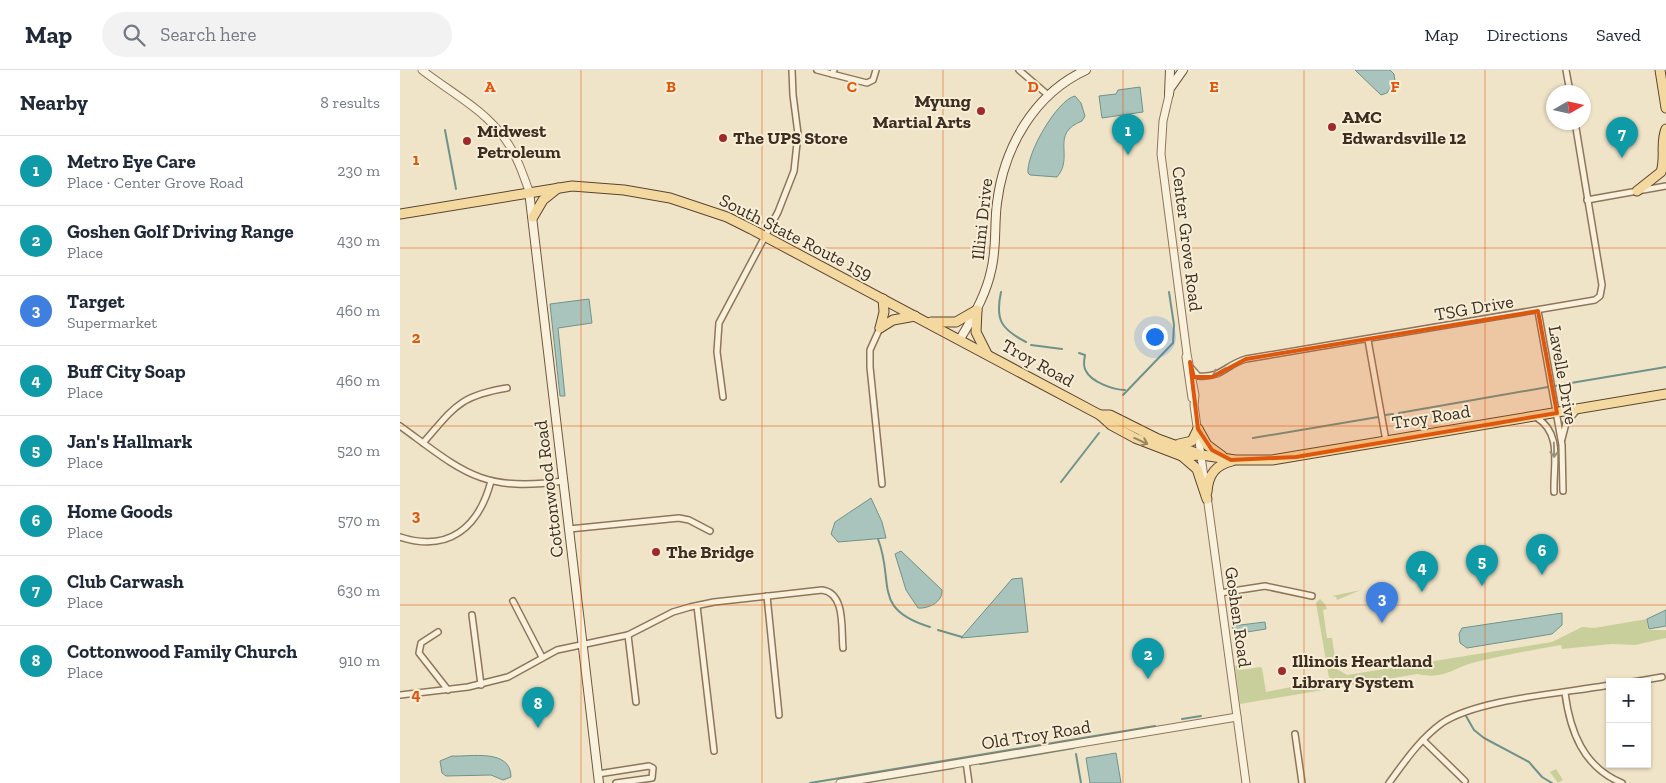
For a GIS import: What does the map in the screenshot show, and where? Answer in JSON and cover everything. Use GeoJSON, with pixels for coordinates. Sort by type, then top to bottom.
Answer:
{"type":"FeatureCollection","features":[{"type":"Feature","properties":{"kind":"main road","name":"Illini Drive"},"geometry":{"type":"LineString","coordinates":[[960,339],[987,286],[994,260],[997,205],[1004,165],[1018,134],[1048,96],[1086,70]]}},
{"type":"Feature","properties":{"kind":"main road"},"geometry":{"type":"LineString","coordinates":[[1170,70],[1170,90]]}},
{"type":"Feature","properties":{"kind":"main road"},"geometry":{"type":"LineString","coordinates":[[1170,90],[1183,70]]}},
{"type":"Feature","properties":{"kind":"main road"},"geometry":{"type":"LineString","coordinates":[[1660,70],[1666,108]]}},
{"type":"Feature","properties":{"kind":"main road"},"geometry":{"type":"LineString","coordinates":[[1637,191],[1662,172],[1665,155],[1663,137],[1666,129]]}},
{"type":"Feature","properties":{"kind":"main road","name":"South State Route 159"},"geometry":{"type":"LineString","coordinates":[[400,214],[529,191],[558,188],[594,186],[662,196],[727,217],[960,339]]}},
{"type":"Feature","properties":{"kind":"main road"},"geometry":{"type":"LineString","coordinates":[[532,218],[544,200],[558,188]]}},
{"type":"Feature","properties":{"kind":"main road","name":"Cottonwood Road"},"geometry":{"type":"LineString","coordinates":[[529,191],[599,783]]}},
{"type":"Feature","properties":{"kind":"main road"},"geometry":{"type":"LineString","coordinates":[[880,328],[884,312],[883,299]]}},
{"type":"Feature","properties":{"kind":"main road"},"geometry":{"type":"LineString","coordinates":[[926,322],[956,322],[976,310]]}},
{"type":"Feature","properties":{"kind":"main road"},"geometry":{"type":"LineString","coordinates":[[976,310],[976,332],[987,354]]}},
{"type":"Feature","properties":{"kind":"main road"},"geometry":{"type":"LineString","coordinates":[[880,328],[893,320],[915,316]]}},
{"type":"Feature","properties":{"kind":"main road","name":"Troy Road"},"geometry":{"type":"LineString","coordinates":[[960,339],[1100,415],[1135,438],[1182,456],[1202,455]]}},
{"type":"Feature","properties":{"kind":"main road","name":"Troy Road"},"geometry":{"type":"LineString","coordinates":[[1100,415],[1110,416],[1202,455],[1231,460],[1272,460],[1666,394]]}},
{"type":"Feature","properties":{"kind":"main road"},"geometry":{"type":"LineString","coordinates":[[1174,444],[1190,442],[1198,429],[1212,450],[1231,460]]}},
{"type":"Feature","properties":{"kind":"main road"},"geometry":{"type":"LineString","coordinates":[[1182,456],[1197,469],[1207,497]]}},
{"type":"Feature","properties":{"kind":"main road"},"geometry":{"type":"LineString","coordinates":[[1207,497],[1211,473],[1220,465],[1231,460]]}},
{"type":"Feature","properties":{"kind":"street"},"geometry":{"type":"LineString","coordinates":[[422,70],[474,108],[496,128],[516,159],[529,191]]}},
{"type":"Feature","properties":{"kind":"street"},"geometry":{"type":"LineString","coordinates":[[723,397],[717,352],[719,323],[790,185],[797,156],[798,134],[792,95],[792,70]]}},
{"type":"Feature","properties":{"kind":"street"},"geometry":{"type":"LineString","coordinates":[[817,70],[833,72],[867,83],[873,80],[876,70]]}},
{"type":"Feature","properties":{"kind":"street"},"geometry":{"type":"LineString","coordinates":[[1019,70],[1048,96]]}},
{"type":"Feature","properties":{"kind":"street","name":"Center Grove Road"},"geometry":{"type":"LineString","coordinates":[[1178,70],[1170,90],[1163,121],[1162,154],[1187,354],[1188,383],[1194,405],[1202,455]]}},
{"type":"Feature","properties":{"kind":"street"},"geometry":{"type":"LineString","coordinates":[[1566,70],[1569,85]]}},
{"type":"Feature","properties":{"kind":"street","name":"TSG Drive"},"geometry":{"type":"LineString","coordinates":[[1190,362],[1193,373],[1198,376],[1212,377],[1238,361],[1592,301],[1600,296],[1602,285],[1576,130]]}},
{"type":"Feature","properties":{"kind":"street"},"geometry":{"type":"LineString","coordinates":[[1588,200],[1666,186]]}},
{"type":"Feature","properties":{"kind":"street","name":"Lavelle Drive"},"geometry":{"type":"LineString","coordinates":[[1538,310],[1562,444],[1563,490]]}},
{"type":"Feature","properties":{"kind":"street"},"geometry":{"type":"LineString","coordinates":[[880,328],[870,350],[870,367],[882,484]]}},
{"type":"Feature","properties":{"kind":"street"},"geometry":{"type":"LineString","coordinates":[[1368,340],[1386,441]]}},
{"type":"Feature","properties":{"kind":"street","name":"Center Grove Road"},"geometry":{"type":"LineString","coordinates":[[1187,354],[1195,395],[1194,405]]}},
{"type":"Feature","properties":{"kind":"street"},"geometry":{"type":"LineString","coordinates":[[423,443],[459,404],[478,393],[507,388]]}},
{"type":"Feature","properties":{"kind":"street","name":"Lavelle Drive"},"geometry":{"type":"LineString","coordinates":[[1562,444],[1566,423],[1577,410]]}},
{"type":"Feature","properties":{"kind":"street","name":"Lavelle Drive"},"geometry":{"type":"LineString","coordinates":[[1536,416],[1547,424],[1553,436],[1554,492]]}},
{"type":"Feature","properties":{"kind":"street"},"geometry":{"type":"LineString","coordinates":[[400,426],[457,468],[491,481],[528,485],[563,481]]}},
{"type":"Feature","properties":{"kind":"street","name":"Goshen Road"},"geometry":{"type":"LineString","coordinates":[[1202,455],[1246,783]]}},
{"type":"Feature","properties":{"kind":"street"},"geometry":{"type":"LineString","coordinates":[[400,537],[413,541],[430,542],[460,533],[478,515],[491,481]]}},
{"type":"Feature","properties":{"kind":"street"},"geometry":{"type":"LineString","coordinates":[[569,529],[679,518],[689,520],[710,531]]}},
{"type":"Feature","properties":{"kind":"street"},"geometry":{"type":"LineString","coordinates":[[1220,593],[1266,586],[1312,596]]}},
{"type":"Feature","properties":{"kind":"street"},"geometry":{"type":"LineString","coordinates":[[400,695],[448,690],[508,677],[556,650],[582,643],[628,635],[674,612],[696,606],[822,590],[832,592],[838,602],[843,648]]}},
{"type":"Feature","properties":{"kind":"street"},"geometry":{"type":"LineString","coordinates":[[767,596],[780,715]]}},
{"type":"Feature","properties":{"kind":"street"},"geometry":{"type":"LineString","coordinates":[[513,601],[542,657]]}},
{"type":"Feature","properties":{"kind":"street"},"geometry":{"type":"LineString","coordinates":[[696,606],[714,751]]}},
{"type":"Feature","properties":{"kind":"street"},"geometry":{"type":"LineString","coordinates":[[472,615],[481,684]]}},
{"type":"Feature","properties":{"kind":"street"},"geometry":{"type":"LineString","coordinates":[[438,632],[424,640],[419,650],[421,656],[448,690]]}},
{"type":"Feature","properties":{"kind":"street"},"geometry":{"type":"LineString","coordinates":[[628,635],[636,702]]}},
{"type":"Feature","properties":{"kind":"street"},"geometry":{"type":"LineString","coordinates":[[1651,679],[1662,677]]}},
{"type":"Feature","properties":{"kind":"street"},"geometry":{"type":"LineString","coordinates":[[1389,783],[1423,740],[1442,724],[1470,710],[1606,686]]}},
{"type":"Feature","properties":{"kind":"street"},"geometry":{"type":"LineString","coordinates":[[1565,692],[1571,725],[1580,746],[1591,762],[1610,780],[1622,783]]}},
{"type":"Feature","properties":{"kind":"street","name":"Old Troy Road"},"geometry":{"type":"LineString","coordinates":[[840,783],[1237,717]]}},
{"type":"Feature","properties":{"kind":"street"},"geometry":{"type":"LineString","coordinates":[[1295,734],[1302,783]]}},
{"type":"Feature","properties":{"kind":"street"},"geometry":{"type":"LineString","coordinates":[[1423,740],[1464,781]]}},
{"type":"Feature","properties":{"kind":"street"},"geometry":{"type":"LineString","coordinates":[[966,762],[969,783]]}},
{"type":"Feature","properties":{"kind":"street"},"geometry":{"type":"LineString","coordinates":[[598,774],[650,766],[653,768],[652,778],[616,783]]}},
{"type":"Feature","properties":{"kind":"highlighted area"},"geometry":{"type":"Polygon","coordinates":[[[1538,311],[1557,413],[1296,457],[1231,460],[1212,450],[1198,429],[1190,362],[1194,377],[1212,377],[1246,359],[1538,311]]]}},
{"type":"Feature","properties":{"kind":"green space"},"geometry":{"type":"Polygon","coordinates":[[[1361,590],[1337,600],[1336,597],[1332,596],[1361,590]]]}},
{"type":"Feature","properties":{"kind":"green space"},"geometry":{"type":"Polygon","coordinates":[[[1320,599],[1327,609],[1323,610],[1327,638],[1332,638],[1337,669],[1347,675],[1552,642],[1582,627],[1594,628],[1647,619],[1648,630],[1666,630],[1666,638],[1635,645],[1612,644],[1562,649],[1561,645],[1476,662],[1435,676],[1417,674],[1240,704],[1235,666],[1240,665],[1241,670],[1262,668],[1266,692],[1296,686],[1296,682],[1311,680],[1312,687],[1324,685],[1323,679],[1329,678],[1316,603],[1320,599]]]}},
{"type":"Feature","properties":{"kind":"green space"},"geometry":{"type":"Polygon","coordinates":[[[1556,769],[1563,780],[1558,783],[1550,772],[1556,769]]]}},
{"type":"Feature","properties":{"kind":"water"},"geometry":{"type":"Polygon","coordinates":[[[1355,70],[1390,70],[1394,74],[1395,81],[1387,93],[1381,95],[1355,70]]]}},
{"type":"Feature","properties":{"kind":"water"},"geometry":{"type":"Polygon","coordinates":[[[1140,87],[1143,112],[1102,118],[1099,96],[1116,94],[1118,90],[1140,87]]]}},
{"type":"Feature","properties":{"kind":"water"},"geometry":{"type":"Polygon","coordinates":[[[1075,96],[1081,103],[1085,116],[1082,121],[1072,126],[1067,132],[1064,139],[1062,169],[1057,177],[1030,175],[1028,173],[1029,164],[1037,141],[1060,107],[1075,96]]]}},
{"type":"Feature","properties":{"kind":"water"},"geometry":{"type":"Polygon","coordinates":[[[589,299],[592,323],[558,328],[565,396],[560,396],[550,304],[589,299]]]}},
{"type":"Feature","properties":{"kind":"water"},"geometry":{"type":"Polygon","coordinates":[[[871,498],[882,522],[886,538],[838,542],[831,534],[835,522],[871,498]]]}},
{"type":"Feature","properties":{"kind":"water"},"geometry":{"type":"Polygon","coordinates":[[[901,551],[942,590],[940,598],[934,604],[918,608],[906,590],[895,554],[901,551]]]}},
{"type":"Feature","properties":{"kind":"water"},"geometry":{"type":"Polygon","coordinates":[[[1022,578],[1028,632],[961,638],[1012,579],[1022,578]]]}},
{"type":"Feature","properties":{"kind":"water"},"geometry":{"type":"Polygon","coordinates":[[[1666,610],[1666,626],[1649,629],[1647,619],[1666,610]]]}},
{"type":"Feature","properties":{"kind":"water"},"geometry":{"type":"Polygon","coordinates":[[[1562,613],[1562,625],[1552,634],[1467,648],[1460,643],[1459,634],[1462,628],[1562,613]]]}},
{"type":"Feature","properties":{"kind":"water"},"geometry":{"type":"Polygon","coordinates":[[[1265,622],[1266,629],[1234,634],[1232,626],[1265,622]]]}},
{"type":"Feature","properties":{"kind":"water"},"geometry":{"type":"Polygon","coordinates":[[[1116,753],[1121,783],[1090,783],[1086,758],[1116,753]]]}},
{"type":"Feature","properties":{"kind":"water"},"geometry":{"type":"Polygon","coordinates":[[[479,755],[497,758],[509,768],[511,777],[503,780],[491,775],[446,776],[442,773],[440,761],[452,756],[479,755]]]}},
{"type":"Feature","properties":{"kind":"waterway"},"geometry":{"type":"LineString","coordinates":[[445,130],[456,189]]}},
{"type":"Feature","properties":{"kind":"waterway"},"geometry":{"type":"LineString","coordinates":[[1001,292],[999,310],[1002,323],[1011,333],[1026,342]]}},
{"type":"Feature","properties":{"kind":"waterway"},"geometry":{"type":"LineString","coordinates":[[1123,395],[1173,343],[1174,325],[1169,292]]}},
{"type":"Feature","properties":{"kind":"waterway"},"geometry":{"type":"LineString","coordinates":[[1031,345],[1062,349]]}},
{"type":"Feature","properties":{"kind":"waterway"},"geometry":{"type":"LineString","coordinates":[[1079,353],[1085,355],[1084,368],[1093,379],[1109,387],[1125,390]]}},
{"type":"Feature","properties":{"kind":"waterway"},"geometry":{"type":"LineString","coordinates":[[1565,384],[1666,367]]}},
{"type":"Feature","properties":{"kind":"waterway"},"geometry":{"type":"LineString","coordinates":[[1555,386],[1559,385]]}},
{"type":"Feature","properties":{"kind":"waterway"},"geometry":{"type":"LineString","coordinates":[[1399,413],[1548,387]]}},
{"type":"Feature","properties":{"kind":"waterway"},"geometry":{"type":"LineString","coordinates":[[1385,415],[1393,414]]}},
{"type":"Feature","properties":{"kind":"waterway"},"geometry":{"type":"LineString","coordinates":[[1253,438],[1378,417]]}},
{"type":"Feature","properties":{"kind":"waterway"},"geometry":{"type":"LineString","coordinates":[[1061,482],[1099,433]]}},
{"type":"Feature","properties":{"kind":"waterway"},"geometry":{"type":"LineString","coordinates":[[878,539],[883,555],[888,593],[892,603],[899,612],[912,620],[930,627]]}},
{"type":"Feature","properties":{"kind":"waterway"},"geometry":{"type":"LineString","coordinates":[[938,630],[962,637]]}},
{"type":"Feature","properties":{"kind":"waterway"},"geometry":{"type":"LineString","coordinates":[[1182,719],[1201,716]]}},
{"type":"Feature","properties":{"kind":"waterway"},"geometry":{"type":"LineString","coordinates":[[1466,716],[1474,730],[1484,738],[1529,762],[1542,777],[1552,783]]}},
{"type":"Feature","properties":{"kind":"waterway"},"geometry":{"type":"LineString","coordinates":[[810,783],[1155,726]]}},
{"type":"Feature","properties":{"kind":"waterway"},"geometry":{"type":"LineString","coordinates":[[980,764],[1074,748]]}},
{"type":"Feature","properties":{"kind":"waterway"},"geometry":{"type":"LineString","coordinates":[[1076,754],[1081,783]]}},
{"type":"Feature","properties":{"kind":"waterway"},"geometry":{"type":"LineString","coordinates":[[863,783],[954,768]]}},
{"type":"Feature","properties":{"kind":"place","name":"Myung Martial Arts"},"geometry":{"type":"Point","coordinates":[981,111]}},
{"type":"Feature","properties":{"kind":"place","name":"AMC Edwardsville 12"},"geometry":{"type":"Point","coordinates":[1332,127]}},
{"type":"Feature","properties":{"kind":"place","name":"The UPS Store"},"geometry":{"type":"Point","coordinates":[723,138]}},
{"type":"Feature","properties":{"kind":"place","name":"Midwest Petroleum"},"geometry":{"type":"Point","coordinates":[467,141]}},
{"type":"Feature","properties":{"kind":"place","name":"Metro Eye Care"},"geometry":{"type":"Point","coordinates":[1128,155]}},
{"type":"Feature","properties":{"kind":"place","name":"Club Carwash"},"geometry":{"type":"Point","coordinates":[1622,158]}},
{"type":"Feature","properties":{"kind":"place","name":"The Bridge"},"geometry":{"type":"Point","coordinates":[656,552]}},
{"type":"Feature","properties":{"kind":"place","name":"Home Goods"},"geometry":{"type":"Point","coordinates":[1542,575]}},
{"type":"Feature","properties":{"kind":"place","name":"Jan's Hallmark"},"geometry":{"type":"Point","coordinates":[1482,586]}},
{"type":"Feature","properties":{"kind":"place","name":"Buff City Soap"},"geometry":{"type":"Point","coordinates":[1422,592]}},
{"type":"Feature","properties":{"kind":"place","name":"Target"},"geometry":{"type":"Point","coordinates":[1382,623]}},
{"type":"Feature","properties":{"kind":"place","name":"Illinois Heartland Library System"},"geometry":{"type":"Point","coordinates":[1282,671]}},
{"type":"Feature","properties":{"kind":"place","name":"Goshen Golf Driving Range"},"geometry":{"type":"Point","coordinates":[1148,679]}},
{"type":"Feature","properties":{"kind":"place","name":"Cottonwood Family Church"},"geometry":{"type":"Point","coordinates":[538,728]}}]}
